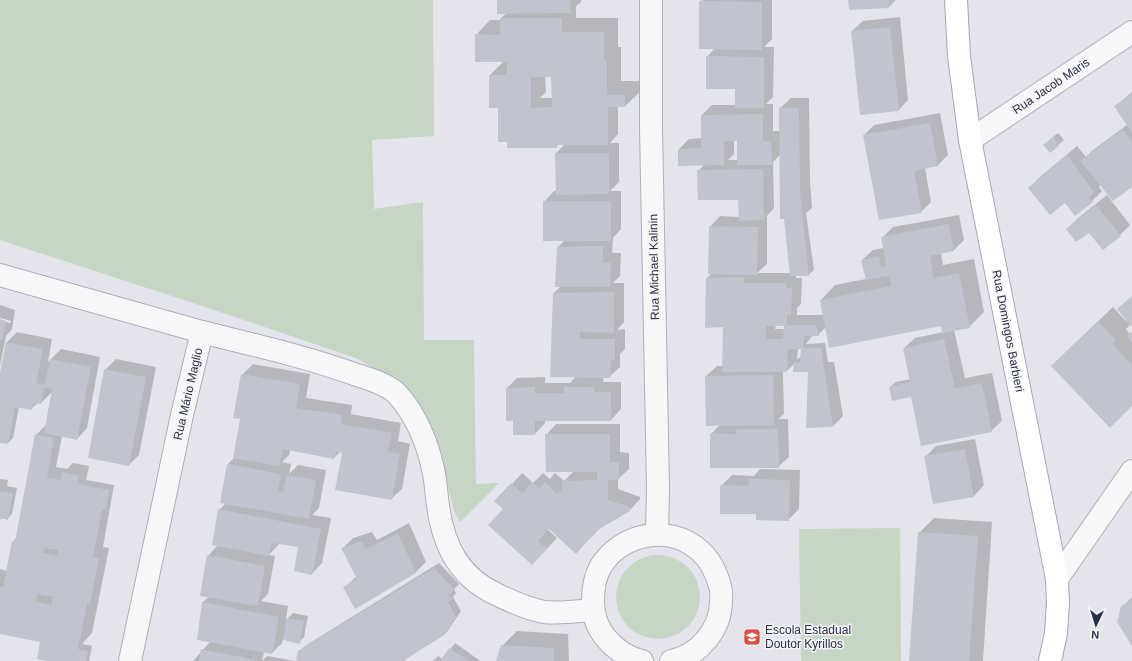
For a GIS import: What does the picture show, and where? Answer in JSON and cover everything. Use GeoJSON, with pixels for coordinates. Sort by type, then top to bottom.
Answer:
{"type":"FeatureCollection","features":[{"type":"Feature","properties":{"kind":"main road","name":"Rua Domingos Barbieri"},"geometry":{"type":"LineString","coordinates":[[956,0],[959,56],[970,140],[1057,579],[1058,603],[1056,633],[1050,661]]}},
{"type":"Feature","properties":{"kind":"street","name":"Rua Michael Kalinin"},"geometry":{"type":"LineString","coordinates":[[651,0],[651,128],[658,534]]}},
{"type":"Feature","properties":{"kind":"street","name":"Rua Jacob Maris"},"geometry":{"type":"LineString","coordinates":[[970,140],[1132,32]]}},
{"type":"Feature","properties":{"kind":"street","name":"Rua Mário Maglio"},"geometry":{"type":"LineString","coordinates":[[0,275],[202,332],[181,422],[130,661]]}},
{"type":"Feature","properties":{"kind":"street"},"geometry":{"type":"LineString","coordinates":[[202,332],[330,365],[375,381],[394,392],[408,408],[420,426],[425,438],[433,469],[442,528],[450,549],[459,565],[469,577],[493,592],[528,608],[545,612],[593,610]]}},
{"type":"Feature","properties":{"kind":"street"},"geometry":{"type":"LineString","coordinates":[[1057,579],[1132,471]]}},
{"type":"Feature","properties":{"kind":"street"},"geometry":{"type":"LineString","coordinates":[[642,661],[634,660],[615,648],[600,631],[593,610],[593,588],[601,566],[615,549],[635,538],[658,534],[680,538],[699,550],[713,567],[721,588],[721,611],[713,632],[698,649],[679,660],[671,661]]}},
{"type":"Feature","properties":{"kind":"green space"},"geometry":{"type":"Polygon","coordinates":[[[0,0],[433,0],[434,136],[372,140],[374,209],[423,202],[424,340],[474,340],[476,484],[499,483],[460,522],[454,511],[435,434],[407,387],[356,358],[0,240],[0,0]]]}},
{"type":"Feature","properties":{"kind":"green space"},"geometry":{"type":"Polygon","coordinates":[[[900,528],[901,661],[801,661],[799,529],[900,528]]]}},
{"type":"Feature","properties":{"kind":"green space"},"geometry":{"type":"Polygon","coordinates":[[[658,555],[666,556],[681,562],[693,574],[699,589],[699,605],[693,620],[681,632],[666,638],[658,639],[650,638],[635,632],[623,620],[617,605],[616,597],[617,589],[623,574],[635,562],[650,556],[658,555]]]}},
{"type":"Feature","properties":{"kind":"building"},"geometry":{"type":"Polygon","coordinates":[[[497,0],[570,0],[571,13],[497,14],[497,0]]]}},
{"type":"Feature","properties":{"kind":"building"},"geometry":{"type":"Polygon","coordinates":[[[848,0],[889,0],[889,8],[849,10],[848,0]]]}},
{"type":"Feature","properties":{"kind":"building"},"geometry":{"type":"Polygon","coordinates":[[[699,1],[762,2],[762,50],[699,49],[699,1]]]}},
{"type":"Feature","properties":{"kind":"building"},"geometry":{"type":"Polygon","coordinates":[[[500,18],[562,18],[562,32],[604,32],[604,61],[607,61],[607,95],[625,95],[625,107],[608,107],[608,145],[557,145],[557,148],[507,148],[507,142],[498,142],[498,108],[489,108],[489,75],[507,75],[507,62],[475,62],[475,34],[500,35],[500,18]],[[531,77],[531,108],[552,107],[551,77],[531,77]]]}},
{"type":"Feature","properties":{"kind":"building"},"geometry":{"type":"Polygon","coordinates":[[[890,27],[899,111],[860,115],[851,31],[890,27]]]}},
{"type":"Feature","properties":{"kind":"building"},"geometry":{"type":"Polygon","coordinates":[[[706,56],[764,57],[764,108],[735,108],[735,89],[706,89],[706,56]]]}},
{"type":"Feature","properties":{"kind":"building"},"geometry":{"type":"Polygon","coordinates":[[[1132,94],[1132,133],[1114,106],[1132,94]]]}},
{"type":"Feature","properties":{"kind":"building"},"geometry":{"type":"Polygon","coordinates":[[[779,108],[799,108],[800,192],[809,276],[790,276],[784,219],[780,219],[779,108]]]}},
{"type":"Feature","properties":{"kind":"building"},"geometry":{"type":"Polygon","coordinates":[[[763,114],[763,141],[771,141],[772,165],[737,165],[737,141],[724,141],[724,165],[678,166],[678,149],[701,148],[701,115],[763,114]]]}},
{"type":"Feature","properties":{"kind":"building"},"geometry":{"type":"Polygon","coordinates":[[[930,123],[938,166],[914,171],[922,213],[879,220],[863,135],[930,123]]]}},
{"type":"Feature","properties":{"kind":"building"},"geometry":{"type":"Polygon","coordinates":[[[1123,129],[1132,142],[1132,187],[1113,201],[1080,161],[1123,129]]]}},
{"type":"Feature","properties":{"kind":"building"},"geometry":{"type":"Polygon","coordinates":[[[1053,137],[1059,146],[1050,153],[1043,145],[1053,137]]]}},
{"type":"Feature","properties":{"kind":"building"},"geometry":{"type":"Polygon","coordinates":[[[555,153],[609,153],[609,194],[556,195],[555,153]]]}},
{"type":"Feature","properties":{"kind":"building"},"geometry":{"type":"Polygon","coordinates":[[[1067,155],[1094,192],[1089,197],[1093,202],[1075,216],[1065,203],[1050,215],[1028,188],[1067,155]]]}},
{"type":"Feature","properties":{"kind":"building"},"geometry":{"type":"Polygon","coordinates":[[[763,169],[764,220],[739,221],[738,200],[698,200],[697,170],[763,169]]]}},
{"type":"Feature","properties":{"kind":"building"},"geometry":{"type":"Polygon","coordinates":[[[543,201],[611,201],[611,241],[543,241],[543,201]]]}},
{"type":"Feature","properties":{"kind":"building"},"geometry":{"type":"Polygon","coordinates":[[[1096,205],[1121,236],[1103,250],[1089,233],[1076,242],[1066,229],[1096,205]]]}},
{"type":"Feature","properties":{"kind":"building"},"geometry":{"type":"Polygon","coordinates":[[[949,224],[954,251],[930,256],[934,278],[959,273],[970,328],[942,333],[941,326],[829,348],[820,300],[891,286],[889,276],[866,280],[861,260],[879,256],[881,267],[886,266],[881,237],[949,224]]]}},
{"type":"Feature","properties":{"kind":"building"},"geometry":{"type":"Polygon","coordinates":[[[709,226],[758,227],[757,275],[708,274],[709,226]]]}},
{"type":"Feature","properties":{"kind":"building"},"geometry":{"type":"Polygon","coordinates":[[[603,246],[603,263],[611,263],[610,287],[555,287],[557,247],[603,246]]]}},
{"type":"Feature","properties":{"kind":"building"},"geometry":{"type":"Polygon","coordinates":[[[744,277],[744,283],[786,283],[786,288],[792,288],[791,315],[787,315],[787,325],[816,325],[819,336],[804,336],[803,348],[821,348],[833,427],[806,428],[808,372],[793,372],[794,362],[800,362],[801,349],[788,349],[787,372],[722,372],[723,327],[705,328],[706,278],[744,277]],[[766,326],[766,339],[783,339],[784,326],[766,326]]]}},
{"type":"Feature","properties":{"kind":"building"},"geometry":{"type":"Polygon","coordinates":[[[614,292],[614,333],[580,332],[580,339],[615,339],[615,360],[611,360],[610,378],[550,377],[553,293],[614,292]]]}},
{"type":"Feature","properties":{"kind":"building"},"geometry":{"type":"Polygon","coordinates":[[[1132,296],[1132,327],[1117,309],[1132,296]]]}},
{"type":"Feature","properties":{"kind":"building"},"geometry":{"type":"Polygon","coordinates":[[[0,319],[6,321],[2,341],[0,340],[0,319]]]}},
{"type":"Feature","properties":{"kind":"building"},"geometry":{"type":"Polygon","coordinates":[[[1098,321],[1116,340],[1112,344],[1132,365],[1132,406],[1110,428],[1051,366],[1098,321]]]}},
{"type":"Feature","properties":{"kind":"building"},"geometry":{"type":"Polygon","coordinates":[[[1132,331],[1132,342],[1127,336],[1132,331]]]}},
{"type":"Feature","properties":{"kind":"building"},"geometry":{"type":"Polygon","coordinates":[[[944,339],[955,388],[982,383],[992,432],[921,446],[911,397],[892,401],[889,387],[910,382],[903,348],[944,339]]]}},
{"type":"Feature","properties":{"kind":"building"},"geometry":{"type":"Polygon","coordinates":[[[6,342],[43,349],[36,383],[45,384],[50,359],[91,367],[77,440],[44,433],[52,389],[44,388],[41,404],[33,403],[32,410],[15,407],[8,444],[0,443],[0,373],[6,342]]]}},
{"type":"Feature","properties":{"kind":"building"},"geometry":{"type":"Polygon","coordinates":[[[104,369],[146,377],[129,466],[88,458],[104,369]]]}},
{"type":"Feature","properties":{"kind":"building"},"geometry":{"type":"Polygon","coordinates":[[[241,374],[300,384],[296,408],[342,415],[341,424],[392,433],[388,452],[400,454],[392,500],[335,490],[342,453],[336,452],[334,459],[283,449],[279,466],[233,458],[240,419],[233,418],[241,374]]]}},
{"type":"Feature","properties":{"kind":"building"},"geometry":{"type":"Polygon","coordinates":[[[773,375],[774,425],[706,426],[705,376],[773,375]]]}},
{"type":"Feature","properties":{"kind":"building"},"geometry":{"type":"Polygon","coordinates":[[[535,387],[535,393],[564,393],[564,387],[594,387],[594,392],[611,392],[611,421],[535,421],[535,435],[513,435],[513,421],[506,421],[506,388],[535,387]]]}},
{"type":"Feature","properties":{"kind":"building"},"geometry":{"type":"Polygon","coordinates":[[[736,429],[778,429],[779,468],[710,468],[710,433],[736,434],[736,429]]]}},
{"type":"Feature","properties":{"kind":"building"},"geometry":{"type":"Polygon","coordinates":[[[35,434],[54,438],[47,478],[61,480],[62,472],[79,476],[78,484],[109,490],[106,510],[102,510],[93,557],[99,558],[90,604],[87,603],[78,649],[88,651],[86,661],[47,661],[37,659],[40,642],[0,634],[0,587],[3,587],[12,541],[15,542],[35,434]],[[44,548],[43,553],[57,556],[58,550],[44,548]],[[38,594],[36,602],[52,605],[53,597],[38,594]]]}},
{"type":"Feature","properties":{"kind":"building"},"geometry":{"type":"Polygon","coordinates":[[[545,434],[610,434],[610,462],[619,462],[619,480],[608,480],[608,500],[630,507],[630,511],[601,528],[576,554],[549,529],[538,541],[547,549],[532,565],[488,525],[503,509],[494,501],[511,483],[522,493],[532,482],[539,489],[545,482],[557,494],[562,491],[562,481],[597,480],[597,472],[546,472],[545,434]]]}},
{"type":"Feature","properties":{"kind":"building"},"geometry":{"type":"Polygon","coordinates":[[[965,449],[974,497],[933,504],[924,456],[965,449]]]}},
{"type":"Feature","properties":{"kind":"building"},"geometry":{"type":"Polygon","coordinates":[[[227,464],[281,474],[278,491],[283,492],[287,475],[316,480],[309,519],[220,503],[227,464]]]}},
{"type":"Feature","properties":{"kind":"building"},"geometry":{"type":"Polygon","coordinates":[[[749,479],[790,480],[789,521],[756,520],[756,514],[720,514],[720,485],[749,486],[749,479]]]}},
{"type":"Feature","properties":{"kind":"building"},"geometry":{"type":"Polygon","coordinates":[[[0,491],[13,493],[8,520],[0,518],[0,491]]]}},
{"type":"Feature","properties":{"kind":"building"},"geometry":{"type":"Polygon","coordinates":[[[218,509],[321,529],[312,575],[294,571],[298,547],[272,543],[269,556],[212,545],[218,509]]]}},
{"type":"Feature","properties":{"kind":"building"},"geometry":{"type":"Polygon","coordinates":[[[918,532],[978,536],[969,661],[909,661],[918,532]]]}},
{"type":"Feature","properties":{"kind":"building"},"geometry":{"type":"Polygon","coordinates":[[[398,533],[416,573],[355,609],[343,587],[357,579],[341,548],[362,541],[366,549],[398,533]]]}},
{"type":"Feature","properties":{"kind":"building"},"geometry":{"type":"Polygon","coordinates":[[[207,555],[265,566],[258,606],[200,596],[207,555]]]}},
{"type":"Feature","properties":{"kind":"building"},"geometry":{"type":"Polygon","coordinates":[[[434,568],[455,590],[449,595],[452,599],[448,602],[456,617],[444,635],[403,661],[296,661],[298,651],[434,568]]]}},
{"type":"Feature","properties":{"kind":"building"},"geometry":{"type":"Polygon","coordinates":[[[1132,600],[1132,646],[1117,622],[1121,606],[1132,600]]]}},
{"type":"Feature","properties":{"kind":"building"},"geometry":{"type":"Polygon","coordinates":[[[202,602],[279,617],[272,654],[197,640],[202,602]]]}},
{"type":"Feature","properties":{"kind":"building"},"geometry":{"type":"Polygon","coordinates":[[[287,618],[304,621],[300,644],[283,640],[287,618]]]}},
{"type":"Feature","properties":{"kind":"building"},"geometry":{"type":"Polygon","coordinates":[[[501,645],[554,648],[554,661],[496,661],[501,645]]]}},
{"type":"Feature","properties":{"kind":"building"},"geometry":{"type":"Polygon","coordinates":[[[449,648],[469,661],[440,661],[449,648]]]}},
{"type":"Feature","properties":{"kind":"building"},"geometry":{"type":"Polygon","coordinates":[[[201,649],[255,660],[255,661],[199,661],[201,649]]]}},
{"type":"Feature","properties":{"kind":"place","name":"Escola Estadual Doutor Kyrillos"},"geometry":{"type":"Point","coordinates":[752,637]}}]}
